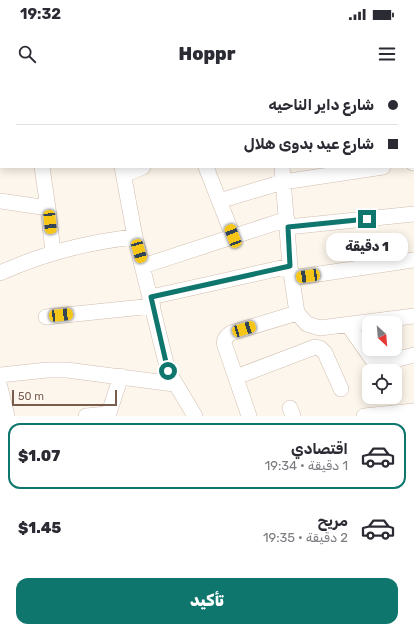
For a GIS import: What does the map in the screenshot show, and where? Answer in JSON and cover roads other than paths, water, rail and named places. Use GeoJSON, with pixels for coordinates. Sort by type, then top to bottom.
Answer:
{"type":"FeatureCollection","features":[{"type":"Feature","properties":{"kind":"street"},"geometry":{"type":"LineString","coordinates":[[42,168],[53,252]]}},
{"type":"Feature","properties":{"kind":"street"},"geometry":{"type":"LineString","coordinates":[[138,168],[123,171],[135,237],[168,371],[174,384],[195,416]]}},
{"type":"Feature","properties":{"kind":"street"},"geometry":{"type":"LineString","coordinates":[[206,168],[233,236]]}},
{"type":"Feature","properties":{"kind":"street"},"geometry":{"type":"LineString","coordinates":[[220,201],[283,174],[369,168]]}},
{"type":"Feature","properties":{"kind":"street"},"geometry":{"type":"LineString","coordinates":[[283,174],[291,272],[297,313],[307,324],[320,328],[414,316]]}},
{"type":"Feature","properties":{"kind":"street"},"geometry":{"type":"LineString","coordinates":[[0,201],[48,208]]}},
{"type":"Feature","properties":{"kind":"street"},"geometry":{"type":"LineString","coordinates":[[143,266],[233,236],[287,223],[414,214]]}},
{"type":"Feature","properties":{"kind":"street"},"geometry":{"type":"LineString","coordinates":[[1,271],[53,252],[108,240],[135,237]]}},
{"type":"Feature","properties":{"kind":"street"},"geometry":{"type":"LineString","coordinates":[[46,317],[152,302],[291,272],[414,260]]}},
{"type":"Feature","properties":{"kind":"street"},"geometry":{"type":"LineString","coordinates":[[249,416],[225,346],[224,341],[226,336],[231,333],[297,313]]}},
{"type":"Feature","properties":{"kind":"street"},"geometry":{"type":"LineString","coordinates":[[348,325],[375,363],[382,363],[414,355]]}},
{"type":"Feature","properties":{"kind":"street"},"geometry":{"type":"LineString","coordinates":[[236,377],[314,347],[320,348],[325,353],[341,389]]}},
{"type":"Feature","properties":{"kind":"street"},"geometry":{"type":"LineString","coordinates":[[0,375],[47,370],[88,372],[174,384]]}},
{"type":"Feature","properties":{"kind":"street"},"geometry":{"type":"LineString","coordinates":[[86,416],[108,415],[121,376]]}},
{"type":"Feature","properties":{"kind":"street"},"geometry":{"type":"LineString","coordinates":[[0,387],[7,416]]}},
{"type":"Feature","properties":{"kind":"street"},"geometry":{"type":"LineString","coordinates":[[364,416],[414,411]]}}]}
